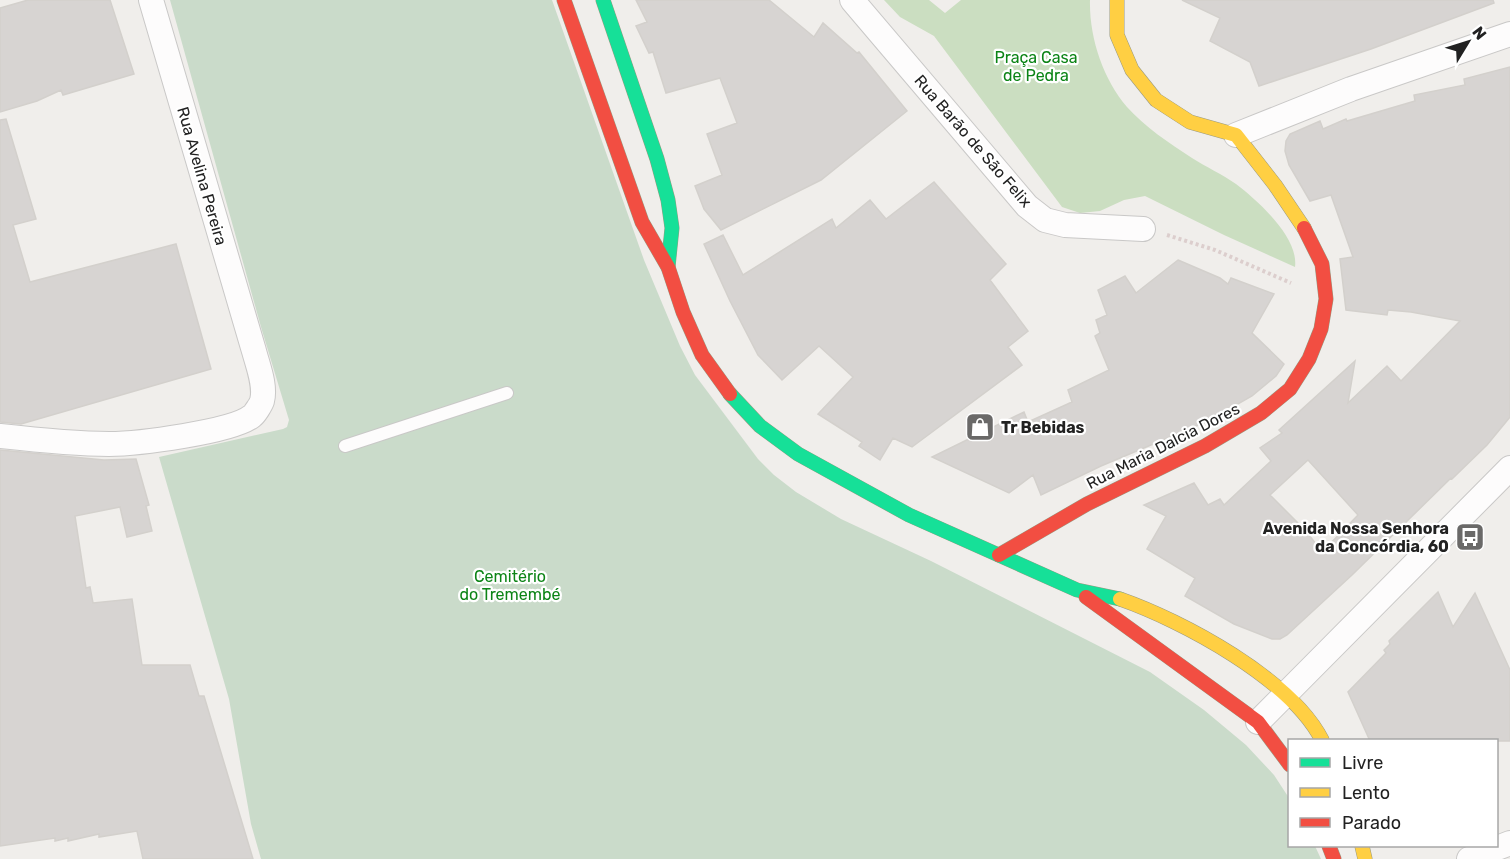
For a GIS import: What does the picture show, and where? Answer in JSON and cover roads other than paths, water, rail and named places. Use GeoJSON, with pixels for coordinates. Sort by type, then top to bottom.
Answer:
{"type":"FeatureCollection","features":[{"type":"Feature","properties":{"kind":"main road"},"geometry":{"type":"LineString","coordinates":[[564,0],[642,222],[668,267],[683,312],[702,355],[727,391],[760,426],[798,454],[909,515],[1077,590],[1119,599],[1154,611],[1233,656],[1285,693],[1317,730],[1321,739]]}},
{"type":"Feature","properties":{"kind":"main road"},"geometry":{"type":"LineString","coordinates":[[603,0],[657,159],[668,200],[672,228],[668,267]]}},
{"type":"Feature","properties":{"kind":"main road"},"geometry":{"type":"LineString","coordinates":[[1117,0],[1117,35],[1132,70],[1156,100],[1190,122],[1236,135]]}},
{"type":"Feature","properties":{"kind":"main road","name":"Rua Maria Dalcia Dores"},"geometry":{"type":"LineString","coordinates":[[999,555],[1087,504],[1205,446],[1261,413],[1290,389],[1309,358],[1321,328],[1326,299],[1322,264],[1305,229],[1275,185],[1236,135]]}},
{"type":"Feature","properties":{"kind":"main road"},"geometry":{"type":"LineString","coordinates":[[1077,590],[1258,722],[1288,762]]}},
{"type":"Feature","properties":{"kind":"street","name":"Rua Avelina Pereira"},"geometry":{"type":"LineString","coordinates":[[0,436],[72,443],[112,444],[193,434],[230,425],[252,416],[262,401],[261,380],[254,351],[151,0]]}},
{"type":"Feature","properties":{"kind":"street","name":"Rua Barão de São Felix"},"geometry":{"type":"LineString","coordinates":[[852,0],[1027,206],[1045,220],[1065,225],[1143,229]]}},
{"type":"Feature","properties":{"kind":"street"},"geometry":{"type":"LineString","coordinates":[[1236,135],[1351,89],[1510,34]]}},
{"type":"Feature","properties":{"kind":"street"},"geometry":{"type":"LineString","coordinates":[[1258,722],[1510,468]]}},
{"type":"Feature","properties":{"kind":"street"},"geometry":{"type":"LineString","coordinates":[[1469,859],[1510,843]]}},
{"type":"Feature","properties":{"kind":"lane"},"geometry":{"type":"LineString","coordinates":[[345,446],[507,393]]}},
{"type":"Feature","properties":{"kind":"place","name":"Tr Bebidas"},"geometry":{"type":"Point","coordinates":[980,427]}},
{"type":"Feature","properties":{"kind":"place","name":"Avenida Nossa Senhora da Concórdia, 60"},"geometry":{"type":"Point","coordinates":[1470,537]}},
{"type":"Feature","properties":{"kind":"park label","name":"Praça Casa de Pedra"},"geometry":{"type":"Point","coordinates":[1036,66]}},
{"type":"Feature","properties":{"kind":"park label","name":"Cemitério do Tremembé"},"geometry":{"type":"Point","coordinates":[510,585]}}]}
